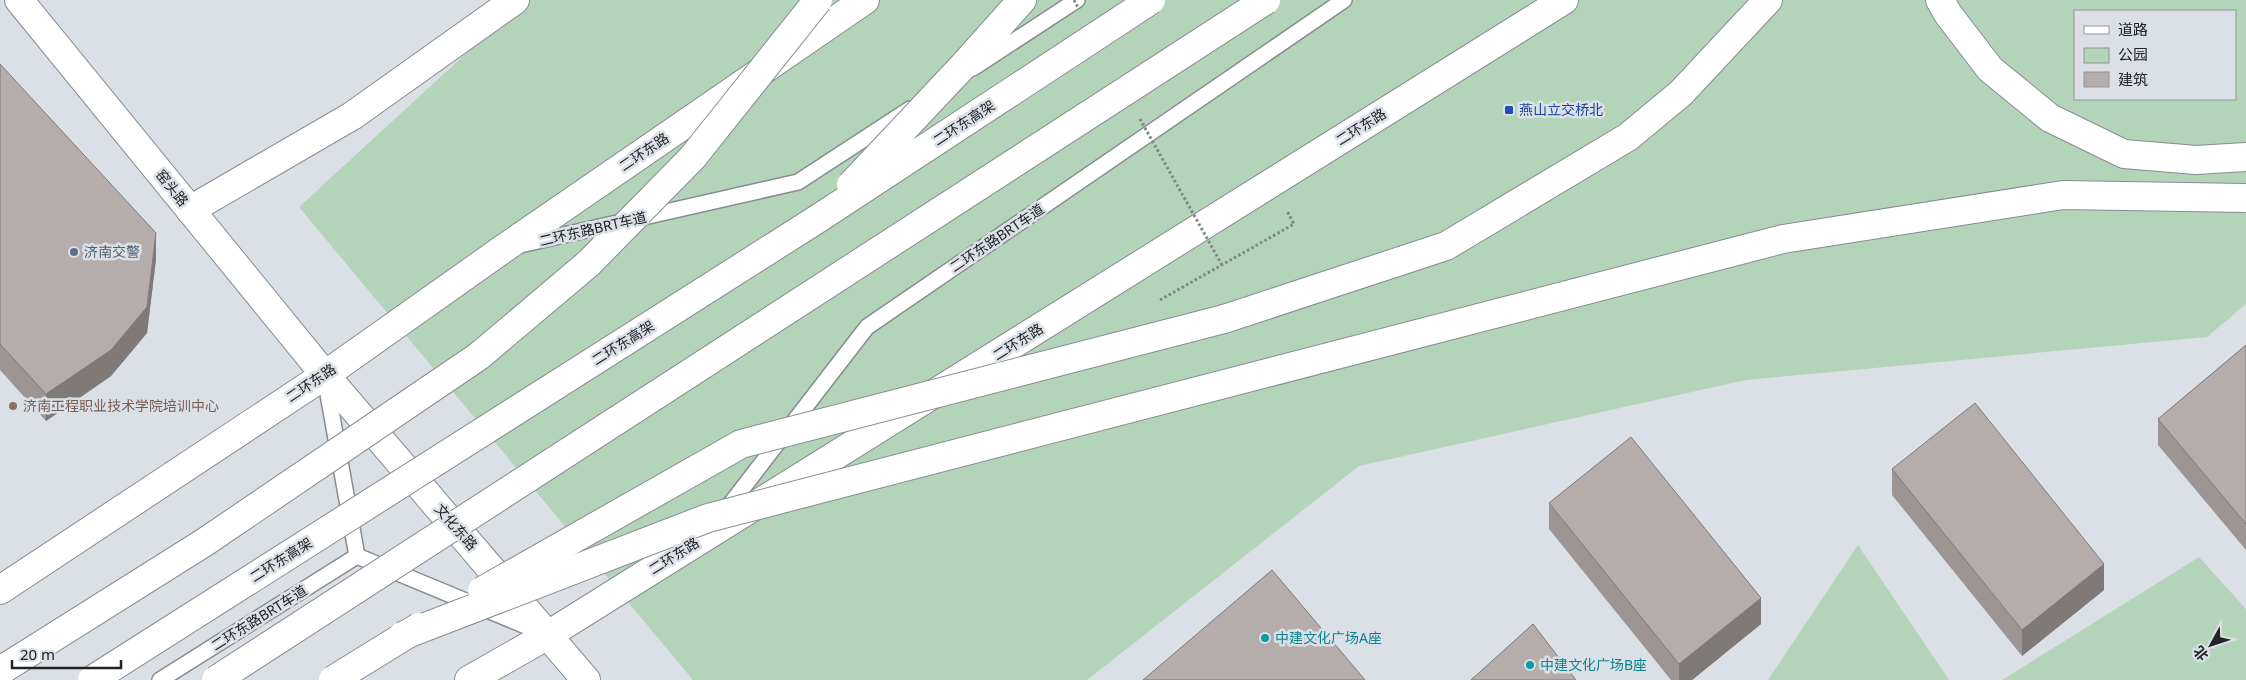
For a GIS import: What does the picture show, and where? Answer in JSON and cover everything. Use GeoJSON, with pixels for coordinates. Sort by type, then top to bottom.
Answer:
{"type":"FeatureCollection","features":[{"type":"Feature","properties":{"kind":"main road","name":"窑头路"},"geometry":{"type":"LineString","coordinates":[[19,0],[325,375]]}},
{"type":"Feature","properties":{"kind":"main road"},"geometry":{"type":"LineString","coordinates":[[190,210],[352,116],[515,0]]}},
{"type":"Feature","properties":{"kind":"main road"},"geometry":{"type":"LineString","coordinates":[[0,672],[205,542],[478,356],[589,263],[693,157],[818,0]]}},
{"type":"Feature","properties":{"kind":"main road","name":"二环东路"},"geometry":{"type":"LineString","coordinates":[[0,590],[325,375],[503,249],[865,0]]}},
{"type":"Feature","properties":{"kind":"main road"},"geometry":{"type":"LineString","coordinates":[[819,218],[1022,0]]}},
{"type":"Feature","properties":{"kind":"main road","name":"二环东高架"},"geometry":{"type":"LineString","coordinates":[[92,680],[819,218],[1151,0]]}},
{"type":"Feature","properties":{"kind":"main road"},"geometry":{"type":"LineString","coordinates":[[216,680],[1266,0]]}},
{"type":"Feature","properties":{"kind":"main road","name":"二环东路"},"geometry":{"type":"LineString","coordinates":[[469,680],[548,635],[1564,0]]}},
{"type":"Feature","properties":{"kind":"main road"},"geometry":{"type":"LineString","coordinates":[[333,680],[402,636],[741,444],[1224,319],[1446,246],[1628,136],[1681,93],[1768,0]]}},
{"type":"Feature","properties":{"kind":"main road"},"geometry":{"type":"LineString","coordinates":[[1940,0],[1948,14],[1990,69],[2050,118],[2124,154],[2196,160],[2246,158]]}},
{"type":"Feature","properties":{"kind":"main road"},"geometry":{"type":"LineString","coordinates":[[402,636],[708,518],[1783,239],[2063,195],[2246,198]]}},
{"type":"Feature","properties":{"kind":"main road","name":"文化东路"},"geometry":{"type":"LineString","coordinates":[[325,375],[586,680]]}},
{"type":"Feature","properties":{"kind":"lane","name":"二环东路BRT车道"},"geometry":{"type":"LineString","coordinates":[[503,249],[798,182],[1075,0]]}},
{"type":"Feature","properties":{"kind":"lane","name":"二环东路BRT车道"},"geometry":{"type":"LineString","coordinates":[[706,536],[868,327],[1344,0]]}},
{"type":"Feature","properties":{"kind":"lane"},"geometry":{"type":"LineString","coordinates":[[325,375],[357,556],[548,635]]}},
{"type":"Feature","properties":{"kind":"lane","name":"二环东路BRT车道"},"geometry":{"type":"LineString","coordinates":[[160,680],[357,556]]}},
{"type":"Feature","properties":{"kind":"path"},"geometry":{"type":"LineString","coordinates":[[1075,0],[1083,16]]}},
{"type":"Feature","properties":{"kind":"path"},"geometry":{"type":"LineString","coordinates":[[1139,117],[1222,265]]}},
{"type":"Feature","properties":{"kind":"path"},"geometry":{"type":"LineString","coordinates":[[1158,301],[1294,224]]}},
{"type":"Feature","properties":{"kind":"green space"},"geometry":{"type":"Polygon","coordinates":[[[524,0],[2246,0],[2246,304],[2207,337],[1746,380],[1359,466],[1087,680],[693,680],[299,207],[524,0]]]}},
{"type":"Feature","properties":{"kind":"green space"},"geometry":{"type":"Polygon","coordinates":[[[1858,545],[1949,680],[1768,680],[1858,545]]]}},
{"type":"Feature","properties":{"kind":"green space"},"geometry":{"type":"Polygon","coordinates":[[[2199,557],[2246,609],[2246,680],[2002,680],[2199,557]]]}},
{"type":"Feature","properties":{"kind":"building","name":"济南交警"},"geometry":{"type":"Polygon","coordinates":[[[0,64],[156,233],[147,307],[111,350],[46,394],[0,344],[0,64]]]}},
{"type":"Feature","properties":{"kind":"building"},"geometry":{"type":"Polygon","coordinates":[[[2246,345],[2246,524],[2158,419],[2246,345]]]}},
{"type":"Feature","properties":{"kind":"building"},"geometry":{"type":"Polygon","coordinates":[[[1975,403],[2104,564],[2022,630],[1892,469],[1975,403]]]}},
{"type":"Feature","properties":{"kind":"building"},"geometry":{"type":"Polygon","coordinates":[[[1631,437],[1761,598],[1679,664],[1549,503],[1631,437]]]}},
{"type":"Feature","properties":{"kind":"building"},"geometry":{"type":"Polygon","coordinates":[[[1272,570],[1365,680],[1143,680],[1272,570]]]}},
{"type":"Feature","properties":{"kind":"building"},"geometry":{"type":"Polygon","coordinates":[[[1533,624],[1576,680],[1471,680],[1533,624]]]}},
{"type":"Feature","properties":{"kind":"place","name":"燕山立交桥北"},"geometry":{"type":"Point","coordinates":[1509,110]}},
{"type":"Feature","properties":{"kind":"place","name":"济南交警"},"geometry":{"type":"Point","coordinates":[74,252]}},
{"type":"Feature","properties":{"kind":"place","name":"济南工程职业技术学院培训中心"},"geometry":{"type":"Point","coordinates":[13,406]}},
{"type":"Feature","properties":{"kind":"place","name":"中建文化广场A座"},"geometry":{"type":"Point","coordinates":[1265,638]}},
{"type":"Feature","properties":{"kind":"place","name":"中建文化广场B座"},"geometry":{"type":"Point","coordinates":[1530,665]}}]}
